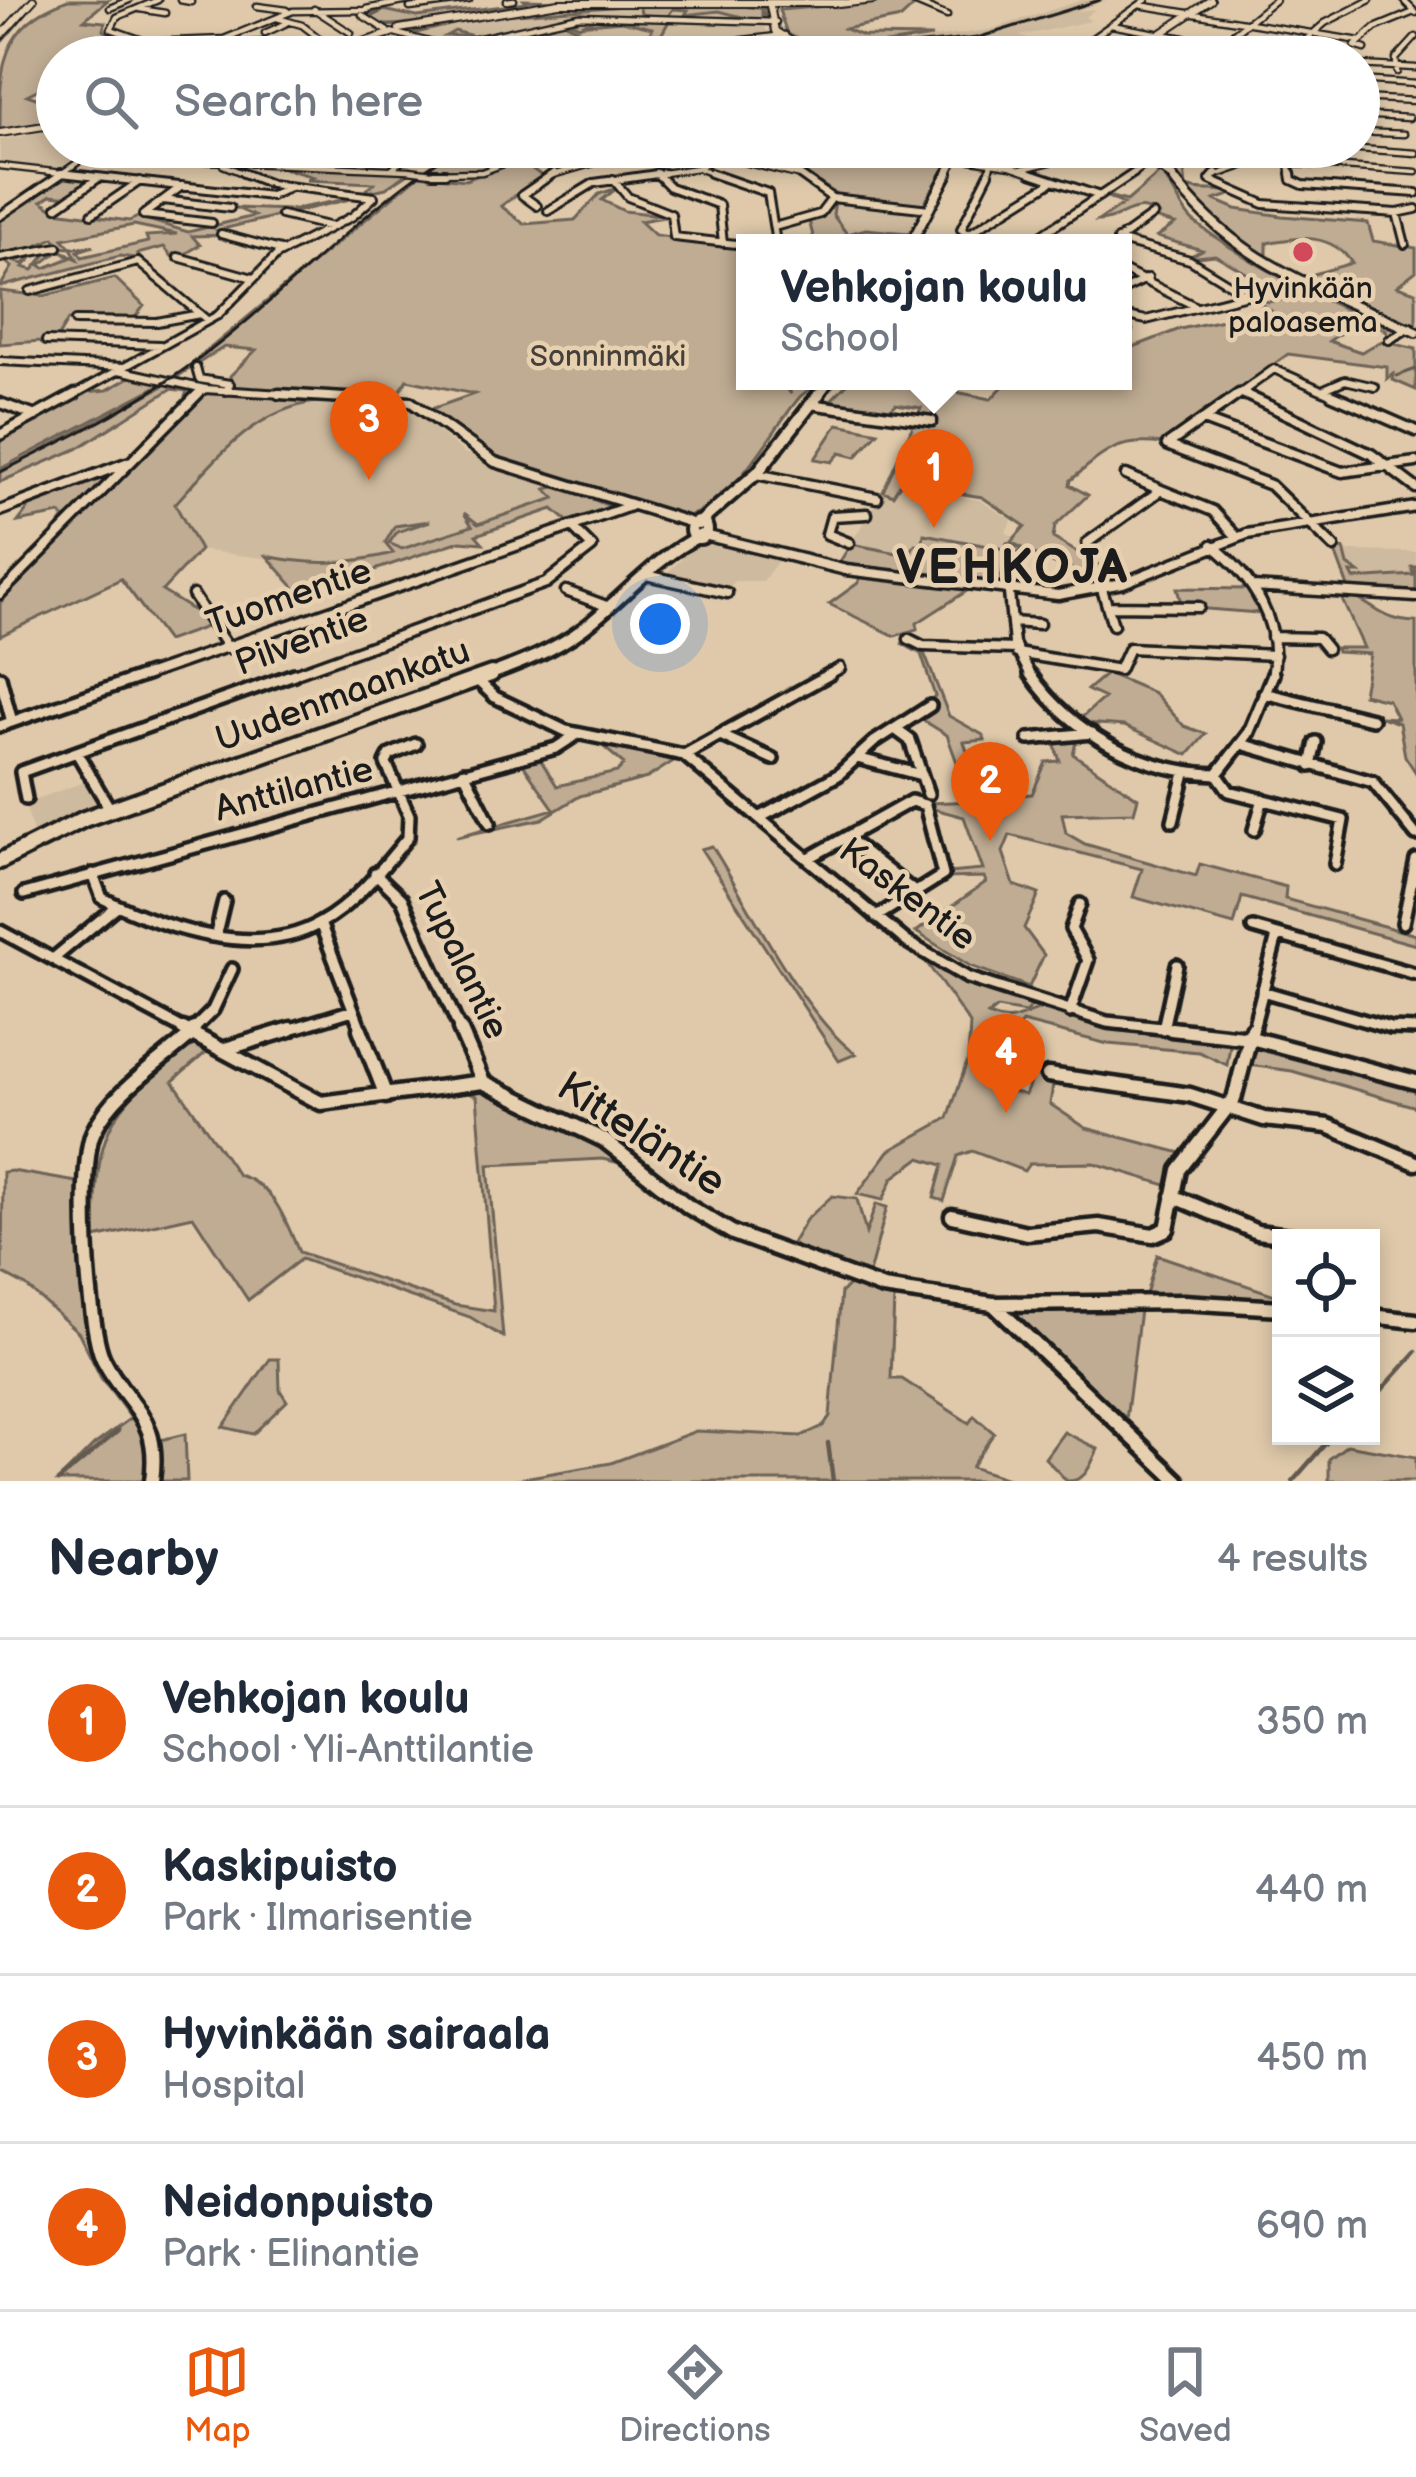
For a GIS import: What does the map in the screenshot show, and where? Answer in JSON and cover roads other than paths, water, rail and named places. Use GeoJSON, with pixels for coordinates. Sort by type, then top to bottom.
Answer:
{"type":"FeatureCollection","features":[{"type":"Feature","properties":{"kind":"main road"},"geometry":{"type":"LineString","coordinates":[[0,37],[33,0]]}},
{"type":"Feature","properties":{"kind":"main road"},"geometry":{"type":"LineString","coordinates":[[381,36],[419,25],[559,3],[773,7],[874,0]]}},
{"type":"Feature","properties":{"kind":"main road"},"geometry":{"type":"LineString","coordinates":[[1159,36],[1211,0]]}},
{"type":"Feature","properties":{"kind":"main road"},"geometry":{"type":"LineString","coordinates":[[773,7],[774,22],[783,36]]}},
{"type":"Feature","properties":{"kind":"main road"},"geometry":{"type":"LineString","coordinates":[[0,132],[36,126]]}},
{"type":"Feature","properties":{"kind":"main road"},"geometry":{"type":"LineString","coordinates":[[916,234],[954,168]]}},
{"type":"Feature","properties":{"kind":"main road"},"geometry":{"type":"LineString","coordinates":[[1162,168],[1215,229],[1306,286],[1413,329]]}},
{"type":"Feature","properties":{"kind":"main road"},"geometry":{"type":"LineString","coordinates":[[699,530],[760,470],[822,390]]}},
{"type":"Feature","properties":{"kind":"main road","name":"Uudenmaankatu"},"geometry":{"type":"LineString","coordinates":[[0,861],[110,809],[550,650],[699,530]]}},
{"type":"Feature","properties":{"kind":"street"},"geometry":{"type":"LineString","coordinates":[[180,0],[191,2]]}},
{"type":"Feature","properties":{"kind":"street"},"geometry":{"type":"LineString","coordinates":[[248,10],[269,0]]}},
{"type":"Feature","properties":{"kind":"street"},"geometry":{"type":"LineString","coordinates":[[308,0],[312,9],[351,33]]}},
{"type":"Feature","properties":{"kind":"street"},"geometry":{"type":"LineString","coordinates":[[239,36],[291,12],[365,11],[414,0]]}},
{"type":"Feature","properties":{"kind":"street"},"geometry":{"type":"LineString","coordinates":[[908,0],[947,16]]}},
{"type":"Feature","properties":{"kind":"street"},"geometry":{"type":"LineString","coordinates":[[1096,36],[1146,0]]}},
{"type":"Feature","properties":{"kind":"street"},"geometry":{"type":"LineString","coordinates":[[1232,36],[1275,0]]}},
{"type":"Feature","properties":{"kind":"street"},"geometry":{"type":"LineString","coordinates":[[1312,34],[1370,0]]}},
{"type":"Feature","properties":{"kind":"street"},"geometry":{"type":"LineString","coordinates":[[1366,36],[1415,13],[1403,0]]}},
{"type":"Feature","properties":{"kind":"street"},"geometry":{"type":"LineString","coordinates":[[110,8],[154,1]]}},
{"type":"Feature","properties":{"kind":"street"},"geometry":{"type":"LineString","coordinates":[[410,8],[468,2]]}},
{"type":"Feature","properties":{"kind":"street"},"geometry":{"type":"LineString","coordinates":[[134,3],[165,13]]}},
{"type":"Feature","properties":{"kind":"street"},"geometry":{"type":"LineString","coordinates":[[133,36],[112,31],[112,20],[134,3]]}},
{"type":"Feature","properties":{"kind":"street"},"geometry":{"type":"LineString","coordinates":[[1139,5],[1326,36]]}},
{"type":"Feature","properties":{"kind":"street"},"geometry":{"type":"LineString","coordinates":[[256,6],[291,12]]}},
{"type":"Feature","properties":{"kind":"street"},"geometry":{"type":"LineString","coordinates":[[365,11],[409,36]]}},
{"type":"Feature","properties":{"kind":"street"},"geometry":{"type":"LineString","coordinates":[[490,36],[579,16],[774,22]]}},
{"type":"Feature","properties":{"kind":"street"},"geometry":{"type":"LineString","coordinates":[[275,17],[302,25],[316,36]]}},
{"type":"Feature","properties":{"kind":"street"},"geometry":{"type":"LineString","coordinates":[[266,33],[287,23]]}},
{"type":"Feature","properties":{"kind":"street"},"geometry":{"type":"LineString","coordinates":[[1112,25],[1174,36]]}},
{"type":"Feature","properties":{"kind":"street"},"geometry":{"type":"LineString","coordinates":[[1401,83],[1396,58],[1416,37]]}},
{"type":"Feature","properties":{"kind":"street"},"geometry":{"type":"LineString","coordinates":[[1380,66],[1416,68]]}},
{"type":"Feature","properties":{"kind":"street"},"geometry":{"type":"LineString","coordinates":[[1380,82],[1416,84]]}},
{"type":"Feature","properties":{"kind":"street"},"geometry":{"type":"LineString","coordinates":[[1380,99],[1416,101]]}},
{"type":"Feature","properties":{"kind":"street"},"geometry":{"type":"LineString","coordinates":[[1380,116],[1409,118]]}},
{"type":"Feature","properties":{"kind":"street"},"geometry":{"type":"LineString","coordinates":[[1380,133],[1404,134]]}},
{"type":"Feature","properties":{"kind":"street"},"geometry":{"type":"LineString","coordinates":[[1380,150],[1416,153]]}},
{"type":"Feature","properties":{"kind":"street"},"geometry":{"type":"LineString","coordinates":[[0,166],[271,196]]}},
{"type":"Feature","properties":{"kind":"street"},"geometry":{"type":"LineString","coordinates":[[0,217],[72,168]]}},
{"type":"Feature","properties":{"kind":"street"},"geometry":{"type":"LineString","coordinates":[[0,435],[122,369],[204,317],[284,251],[332,227],[374,197],[290,187],[238,168]]}},
{"type":"Feature","properties":{"kind":"street"},"geometry":{"type":"LineString","coordinates":[[358,168],[432,173],[493,168]]}},
{"type":"Feature","properties":{"kind":"street"},"geometry":{"type":"LineString","coordinates":[[537,206],[522,195],[548,176],[576,168]]}},
{"type":"Feature","properties":{"kind":"street"},"geometry":{"type":"LineString","coordinates":[[548,212],[583,187],[697,168],[765,191],[775,234]]}},
{"type":"Feature","properties":{"kind":"street"},"geometry":{"type":"LineString","coordinates":[[783,168],[832,198],[928,213]]}},
{"type":"Feature","properties":{"kind":"street"},"geometry":{"type":"LineString","coordinates":[[991,168],[960,230],[968,234],[1050,183]]}},
{"type":"Feature","properties":{"kind":"street"},"geometry":{"type":"LineString","coordinates":[[1016,168],[1100,196]]}},
{"type":"Feature","properties":{"kind":"street"},"geometry":{"type":"LineString","coordinates":[[1020,169],[1024,168]]}},
{"type":"Feature","properties":{"kind":"street"},"geometry":{"type":"LineString","coordinates":[[1043,234],[1142,168]]}},
{"type":"Feature","properties":{"kind":"street"},"geometry":{"type":"LineString","coordinates":[[1230,168],[1210,180],[1264,204],[1397,213],[1416,209]]}},
{"type":"Feature","properties":{"kind":"street"},"geometry":{"type":"LineString","coordinates":[[1290,168],[1299,184],[1416,193]]}},
{"type":"Feature","properties":{"kind":"street"},"geometry":{"type":"LineString","coordinates":[[1352,168],[1416,172]]}},
{"type":"Feature","properties":{"kind":"street"},"geometry":{"type":"LineString","coordinates":[[656,173],[670,187],[719,205],[723,243]]}},
{"type":"Feature","properties":{"kind":"street"},"geometry":{"type":"LineString","coordinates":[[58,207],[100,177]]}},
{"type":"Feature","properties":{"kind":"street"},"geometry":{"type":"LineString","coordinates":[[613,179],[631,198],[671,214],[674,237],[736,244]]}},
{"type":"Feature","properties":{"kind":"street"},"geometry":{"type":"LineString","coordinates":[[92,214],[140,181]]}},
{"type":"Feature","properties":{"kind":"street"},"geometry":{"type":"LineString","coordinates":[[182,186],[142,216],[212,223]]}},
{"type":"Feature","properties":{"kind":"street"},"geometry":{"type":"LineString","coordinates":[[262,202],[290,187]]}},
{"type":"Feature","properties":{"kind":"street"},"geometry":{"type":"LineString","coordinates":[[774,227],[823,213],[832,198]]}},
{"type":"Feature","properties":{"kind":"street"},"geometry":{"type":"LineString","coordinates":[[163,200],[230,208]]}},
{"type":"Feature","properties":{"kind":"street"},"geometry":{"type":"LineString","coordinates":[[1397,213],[1405,244]]}},
{"type":"Feature","properties":{"kind":"street"},"geometry":{"type":"LineString","coordinates":[[281,215],[332,227]]}},
{"type":"Feature","properties":{"kind":"street"},"geometry":{"type":"LineString","coordinates":[[1127,234],[1154,215]]}},
{"type":"Feature","properties":{"kind":"street"},"geometry":{"type":"LineString","coordinates":[[221,234],[284,251]]}},
{"type":"Feature","properties":{"kind":"street"},"geometry":{"type":"LineString","coordinates":[[1132,246],[1190,260],[1247,295],[1146,320],[1132,317]]}},
{"type":"Feature","properties":{"kind":"street"},"geometry":{"type":"LineString","coordinates":[[0,257],[58,247]]}},
{"type":"Feature","properties":{"kind":"street"},"geometry":{"type":"LineString","coordinates":[[181,260],[254,278]]}},
{"type":"Feature","properties":{"kind":"street"},"geometry":{"type":"LineString","coordinates":[[30,290],[138,262],[204,317]]}},
{"type":"Feature","properties":{"kind":"street"},"geometry":{"type":"LineString","coordinates":[[1132,273],[1193,305]]}},
{"type":"Feature","properties":{"kind":"street"},"geometry":{"type":"LineString","coordinates":[[1132,286],[1148,278]]}},
{"type":"Feature","properties":{"kind":"street"},"geometry":{"type":"LineString","coordinates":[[75,321],[204,317]]}},
{"type":"Feature","properties":{"kind":"street"},"geometry":{"type":"LineString","coordinates":[[1389,340],[1413,329]]}},
{"type":"Feature","properties":{"kind":"street"},"geometry":{"type":"LineString","coordinates":[[46,341],[160,345]]}},
{"type":"Feature","properties":{"kind":"street"},"geometry":{"type":"LineString","coordinates":[[0,361],[45,368],[122,369],[226,391],[411,402],[491,459],[729,540],[846,570],[1009,592],[1102,589],[1237,537],[1416,507]]}},
{"type":"Feature","properties":{"kind":"street"},"geometry":{"type":"LineString","coordinates":[[196,368],[199,379],[230,384],[226,391]]}},
{"type":"Feature","properties":{"kind":"street"},"geometry":{"type":"LineString","coordinates":[[1334,547],[1270,485],[1167,445],[1274,369],[1416,431]]}},
{"type":"Feature","properties":{"kind":"street"},"geometry":{"type":"LineString","coordinates":[[1322,390],[1346,380],[1375,387]]}},
{"type":"Feature","properties":{"kind":"street"},"geometry":{"type":"LineString","coordinates":[[0,594],[53,550],[158,436],[182,402],[206,389]]}},
{"type":"Feature","properties":{"kind":"street"},"geometry":{"type":"LineString","coordinates":[[1242,393],[1390,465],[1416,488]]}},
{"type":"Feature","properties":{"kind":"street"},"geometry":{"type":"LineString","coordinates":[[0,403],[36,416]]}},
{"type":"Feature","properties":{"kind":"street"},"geometry":{"type":"LineString","coordinates":[[810,404],[932,421]]}},
{"type":"Feature","properties":{"kind":"street"},"geometry":{"type":"LineString","coordinates":[[1203,420],[1335,470],[1416,462]]}},
{"type":"Feature","properties":{"kind":"street"},"geometry":{"type":"LineString","coordinates":[[0,511],[131,461]]}},
{"type":"Feature","properties":{"kind":"street"},"geometry":{"type":"LineString","coordinates":[[760,470],[877,498]]}},
{"type":"Feature","properties":{"kind":"street"},"geometry":{"type":"LineString","coordinates":[[1126,475],[1213,511],[1237,537]]}},
{"type":"Feature","properties":{"kind":"street"},"geometry":{"type":"LineString","coordinates":[[1088,543],[1161,490]]}},
{"type":"Feature","properties":{"kind":"street","name":"Tuomentie"},"geometry":{"type":"LineString","coordinates":[[6,724],[634,507]]}},
{"type":"Feature","properties":{"kind":"street"},"geometry":{"type":"LineString","coordinates":[[849,543],[826,534],[826,527],[836,514],[867,514]]}},
{"type":"Feature","properties":{"kind":"street","name":"Pilventie"},"geometry":{"type":"LineString","coordinates":[[26,799],[21,772],[546,583],[592,547],[572,527]]}},
{"type":"Feature","properties":{"kind":"street"},"geometry":{"type":"LineString","coordinates":[[1009,592],[1016,651],[1091,733],[1185,773],[1219,773],[1245,745],[1275,655],[1252,587],[1212,545]]}},
{"type":"Feature","properties":{"kind":"street"},"geometry":{"type":"LineString","coordinates":[[646,575],[727,593]]}},
{"type":"Feature","properties":{"kind":"street"},"geometry":{"type":"LineString","coordinates":[[1252,587],[1416,597]]}},
{"type":"Feature","properties":{"kind":"street"},"geometry":{"type":"LineString","coordinates":[[1102,589],[1113,625]]}},
{"type":"Feature","properties":{"kind":"street"},"geometry":{"type":"LineString","coordinates":[[566,591],[609,607]]}},
{"type":"Feature","properties":{"kind":"street"},"geometry":{"type":"LineString","coordinates":[[193,595],[228,648]]}},
{"type":"Feature","properties":{"kind":"street"},"geometry":{"type":"LineString","coordinates":[[1110,606],[1198,608]]}},
{"type":"Feature","properties":{"kind":"street"},"geometry":{"type":"LineString","coordinates":[[1012,622],[1039,624]]}},
{"type":"Feature","properties":{"kind":"street"},"geometry":{"type":"LineString","coordinates":[[1272,637],[1318,638],[1327,649]]}},
{"type":"Feature","properties":{"kind":"street"},"geometry":{"type":"LineString","coordinates":[[909,639],[923,646],[1016,651],[1119,670],[1129,648],[1275,655]]}},
{"type":"Feature","properties":{"kind":"street"},"geometry":{"type":"LineString","coordinates":[[684,755],[840,668]]}},
{"type":"Feature","properties":{"kind":"street"},"geometry":{"type":"LineString","coordinates":[[0,677],[6,724]]}},
{"type":"Feature","properties":{"kind":"street","name":"Kaskentie"},"geometry":{"type":"LineString","coordinates":[[475,678],[494,697],[576,735],[657,746],[684,755],[921,953],[968,978],[1070,1012],[1163,1029],[1251,1038],[1416,1082]]}},
{"type":"Feature","properties":{"kind":"street"},"geometry":{"type":"LineString","coordinates":[[1264,693],[1372,719]]}},
{"type":"Feature","properties":{"kind":"street"},"geometry":{"type":"LineString","coordinates":[[761,817],[838,776],[930,706]]}},
{"type":"Feature","properties":{"kind":"street"},"geometry":{"type":"LineString","coordinates":[[895,729],[910,740],[928,794]]}},
{"type":"Feature","properties":{"kind":"street"},"geometry":{"type":"LineString","coordinates":[[1029,739],[1091,733]]}},
{"type":"Feature","properties":{"kind":"street","name":"Anttilantie"},"geometry":{"type":"LineString","coordinates":[[24,894],[556,748],[576,735]]}},
{"type":"Feature","properties":{"kind":"street"},"geometry":{"type":"LineString","coordinates":[[721,735],[773,759]]}},
{"type":"Feature","properties":{"kind":"street"},"geometry":{"type":"LineString","coordinates":[[1311,766],[1316,742]]}},
{"type":"Feature","properties":{"kind":"street"},"geometry":{"type":"LineString","coordinates":[[93,874],[102,898],[179,929],[285,936],[320,923],[375,873],[411,831],[387,758],[416,744]]}},
{"type":"Feature","properties":{"kind":"street"},"geometry":{"type":"LineString","coordinates":[[1245,745],[1373,782],[1416,835]]}},
{"type":"Feature","properties":{"kind":"street"},"geometry":{"type":"LineString","coordinates":[[77,753],[110,809]]}},
{"type":"Feature","properties":{"kind":"street"},"geometry":{"type":"LineString","coordinates":[[857,758],[922,776]]}},
{"type":"Feature","properties":{"kind":"street"},"geometry":{"type":"LineString","coordinates":[[464,772],[490,823]]}},
{"type":"Feature","properties":{"kind":"street"},"geometry":{"type":"LineString","coordinates":[[1173,821],[1185,773]]}},
{"type":"Feature","properties":{"kind":"street"},"geometry":{"type":"LineString","coordinates":[[1219,773],[1226,789],[1343,820],[1335,864]]}},
{"type":"Feature","properties":{"kind":"street"},"geometry":{"type":"LineString","coordinates":[[1254,830],[1263,799]]}},
{"type":"Feature","properties":{"kind":"street"},"geometry":{"type":"LineString","coordinates":[[809,858],[911,801],[925,805],[945,870],[876,917]]}},
{"type":"Feature","properties":{"kind":"street"},"geometry":{"type":"LineString","coordinates":[[847,838],[916,893]]}},
{"type":"Feature","properties":{"kind":"street"},"geometry":{"type":"LineString","coordinates":[[1403,923],[1411,911],[1416,860]]}},
{"type":"Feature","properties":{"kind":"street","name":"Tupalantie"},"geometry":{"type":"LineString","coordinates":[[375,873],[401,899],[483,1082]]}},
{"type":"Feature","properties":{"kind":"street"},"geometry":{"type":"LineString","coordinates":[[216,934],[224,901]]}},
{"type":"Feature","properties":{"kind":"street"},"geometry":{"type":"LineString","coordinates":[[1070,1012],[1088,960],[1071,929],[1080,904]]}},
{"type":"Feature","properties":{"kind":"street"},"geometry":{"type":"LineString","coordinates":[[52,959],[117,906]]}},
{"type":"Feature","properties":{"kind":"street"},"geometry":{"type":"LineString","coordinates":[[320,923],[386,1096]]}},
{"type":"Feature","properties":{"kind":"street"},"geometry":{"type":"LineString","coordinates":[[1253,928],[1416,974]]}},
{"type":"Feature","properties":{"kind":"street"},"geometry":{"type":"LineString","coordinates":[[0,931],[321,1103],[483,1082]]}},
{"type":"Feature","properties":{"kind":"street"},"geometry":{"type":"LineString","coordinates":[[952,1216],[1027,1233],[1100,1226],[1153,1235],[1167,1229],[1179,1170],[1230,1108],[1277,935]]}},
{"type":"Feature","properties":{"kind":"street"},"geometry":{"type":"LineString","coordinates":[[1163,1029],[1177,965]]}},
{"type":"Feature","properties":{"kind":"street"},"geometry":{"type":"LineString","coordinates":[[152,1481],[159,1442],[153,1424],[111,1372],[92,1322],[88,1161],[92,1133],[213,1010],[232,969]]}},
{"type":"Feature","properties":{"kind":"street"},"geometry":{"type":"LineString","coordinates":[[1262,992],[1390,1028],[1416,1029]]}},
{"type":"Feature","properties":{"kind":"street"},"geometry":{"type":"LineString","coordinates":[[222,1051],[353,1010]]}},
{"type":"Feature","properties":{"kind":"street"},"geometry":{"type":"LineString","coordinates":[[1048,1076],[1190,1096],[1279,1122],[1348,1131],[1416,1163]]}},
{"type":"Feature","properties":{"kind":"street","name":"Kitteläntie"},"geometry":{"type":"LineString","coordinates":[[483,1082],[604,1140],[689,1207],[733,1233],[883,1288],[994,1304],[1184,1302],[1272,1307]]}},
{"type":"Feature","properties":{"kind":"street"},"geometry":{"type":"LineString","coordinates":[[1173,1196],[1257,1232],[1272,1234]]}},
{"type":"Feature","properties":{"kind":"street"},"geometry":{"type":"LineString","coordinates":[[994,1304],[1178,1481]]}},
{"type":"Feature","properties":{"kind":"street"},"geometry":{"type":"LineString","coordinates":[[1380,1317],[1416,1321]]}},
{"type":"Feature","properties":{"kind":"waterway"},"geometry":{"type":"LineString","coordinates":[[372,17],[388,7]]}},
{"type":"Feature","properties":{"kind":"waterway"},"geometry":{"type":"LineString","coordinates":[[0,44],[29,10]]}},
{"type":"Feature","properties":{"kind":"waterway"},"geometry":{"type":"LineString","coordinates":[[382,25],[403,25]]}},
{"type":"Feature","properties":{"kind":"waterway"},"geometry":{"type":"LineString","coordinates":[[1397,376],[1416,369]]}},
{"type":"Feature","properties":{"kind":"waterway"},"geometry":{"type":"LineString","coordinates":[[1380,1392],[1416,1352]]}},
{"type":"Feature","properties":{"kind":"waterway"},"geometry":{"type":"LineString","coordinates":[[58,1481],[118,1431]]}},
{"type":"Feature","properties":{"kind":"waterway"},"geometry":{"type":"LineString","coordinates":[[828,1443],[833,1481]]}},
{"type":"Feature","properties":{"kind":"waterway"},"geometry":{"type":"LineString","coordinates":[[1293,1481],[1324,1445]]}},
{"type":"Feature","properties":{"kind":"railway"},"geometry":{"type":"LineString","coordinates":[[983,36],[1100,0]]}},
{"type":"Feature","properties":{"kind":"railway"},"geometry":{"type":"LineString","coordinates":[[0,472],[111,415],[191,365],[428,168]]}},
{"type":"Feature","properties":{"kind":"place","name":"Hyvinkään paloasema"},"geometry":{"type":"Point","coordinates":[1303,252]}},
{"type":"Feature","properties":{"kind":"place","name":"Hyvinkään sairaala"},"geometry":{"type":"Point","coordinates":[369,480]}},
{"type":"Feature","properties":{"kind":"place","name":"Vehkojan koulu"},"geometry":{"type":"Point","coordinates":[934,528]}},
{"type":"Feature","properties":{"kind":"place","name":"Kaskipuisto"},"geometry":{"type":"Point","coordinates":[990,841]}},
{"type":"Feature","properties":{"kind":"place","name":"Neidonpuisto"},"geometry":{"type":"Point","coordinates":[1006,1113]}},
{"type":"Feature","properties":{"kind":"district","name":"VEHKOJA"},"geometry":{"type":"Point","coordinates":[1013,568]}},
{"type":"Feature","properties":{"kind":"park label","name":"Sonninmäki"},"geometry":{"type":"Point","coordinates":[608,357]}}]}
